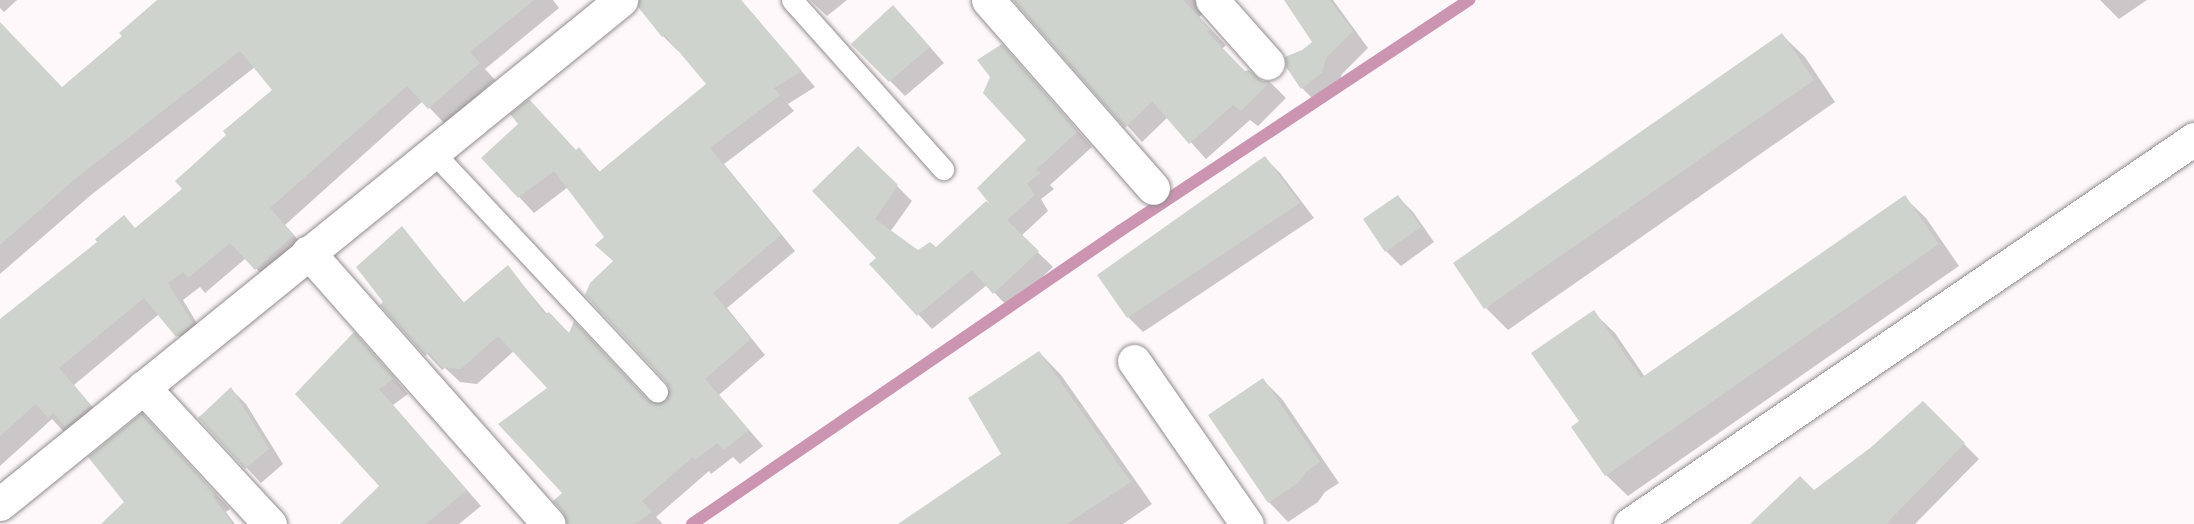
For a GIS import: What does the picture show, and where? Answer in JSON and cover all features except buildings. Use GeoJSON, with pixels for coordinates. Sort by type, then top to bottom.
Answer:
{"type":"FeatureCollection","features":[{"type":"Feature","properties":{"kind":"street"},"geometry":{"type":"LineString","coordinates":[[0,504],[621,0]]}},
{"type":"Feature","properties":{"kind":"street"},"geometry":{"type":"LineString","coordinates":[[988,0],[1153,188]]}},
{"type":"Feature","properties":{"kind":"street"},"geometry":{"type":"LineString","coordinates":[[1212,0],[1268,63]]}},
{"type":"Feature","properties":{"kind":"street"},"geometry":{"type":"LineString","coordinates":[[1630,524],[2194,139]]}},
{"type":"Feature","properties":{"kind":"street"},"geometry":{"type":"LineString","coordinates":[[308,252],[549,524]]}},
{"type":"Feature","properties":{"kind":"street"},"geometry":{"type":"LineString","coordinates":[[1134,361],[1247,524]]}},
{"type":"Feature","properties":{"kind":"street"},"geometry":{"type":"LineString","coordinates":[[143,387],[270,524]]}},
{"type":"Feature","properties":{"kind":"lane"},"geometry":{"type":"LineString","coordinates":[[792,0],[943,169]]}},
{"type":"Feature","properties":{"kind":"lane"},"geometry":{"type":"LineString","coordinates":[[433,152],[657,391]]}},
{"type":"Feature","properties":{"kind":"waterway"},"geometry":{"type":"LineString","coordinates":[[692,524],[1120,231],[1469,0]]}}]}
